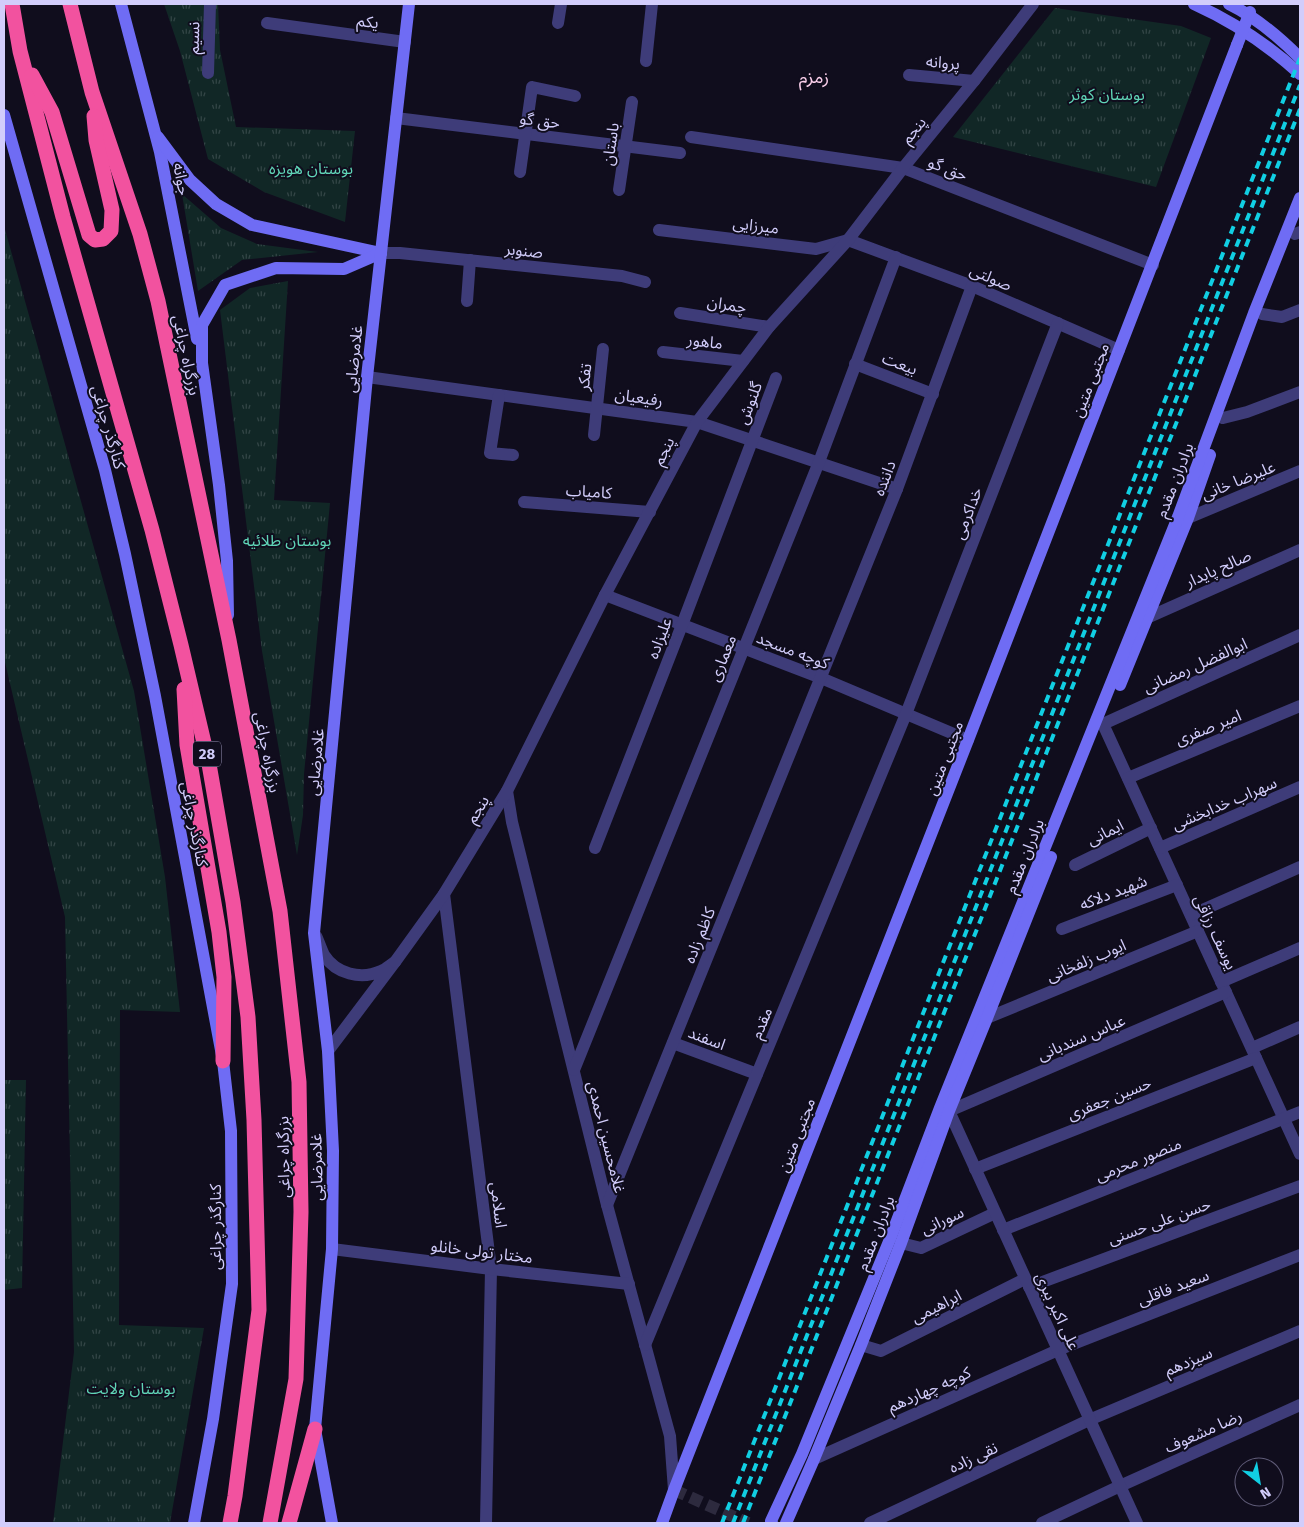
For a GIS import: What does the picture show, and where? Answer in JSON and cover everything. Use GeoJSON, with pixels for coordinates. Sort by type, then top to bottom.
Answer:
{"type":"FeatureCollection","features":[{"type":"Feature","properties":{"kind":"highway","name":"بزرگراه چراغی"},"geometry":{"type":"LineString","coordinates":[[12,4],[20,51],[63,217],[152,530],[181,645],[209,764],[233,902],[248,1016],[254,1120],[259,1310],[236,1496],[230,1523]]}},
{"type":"Feature","properties":{"kind":"highway","name":"بزرگراه چراغی"},"geometry":{"type":"LineString","coordinates":[[70,4],[92,92],[140,234],[158,301],[229,640],[280,911],[299,1082],[302,1212],[296,1380],[270,1523]]}},
{"type":"Feature","properties":{"kind":"highway"},"geometry":{"type":"LineString","coordinates":[[20,51],[52,112],[89,235],[95,240],[104,239],[111,231],[112,210],[96,140],[92,92]]}},
{"type":"Feature","properties":{"kind":"highway"},"geometry":{"type":"LineString","coordinates":[[181,645],[187,744],[219,932],[224,977],[223,1061]]}},
{"type":"Feature","properties":{"kind":"highway"},"geometry":{"type":"LineString","coordinates":[[289,1523],[315,1429]]}},
{"type":"Feature","properties":{"kind":"highway"},"geometry":{"type":"LineString","coordinates":[[220,1523],[222,1511],[236,1496]]}},
{"type":"Feature","properties":{"kind":"main road","name":"جوانه"},"geometry":{"type":"LineString","coordinates":[[121,4],[155,133],[202,364]]}},
{"type":"Feature","properties":{"kind":"main road","name":"غلامرضایی"},"geometry":{"type":"LineString","coordinates":[[332,1523],[315,1429],[332,1249],[333,1151],[328,1051],[314,933],[367,377],[409,4]]}},
{"type":"Feature","properties":{"kind":"main road"},"geometry":{"type":"LineString","coordinates":[[1194,4],[1231,23],[1274,51],[1300,74]]}},
{"type":"Feature","properties":{"kind":"main road"},"geometry":{"type":"LineString","coordinates":[[1230,4],[1258,21],[1279,37],[1300,58]]}},
{"type":"Feature","properties":{"kind":"main road","name":"مجتبی متین"},"geometry":{"type":"LineString","coordinates":[[662,1523],[1252,8]]}},
{"type":"Feature","properties":{"kind":"main road","name":"کنارگذر چراغی"},"geometry":{"type":"LineString","coordinates":[[4,115],[105,470],[125,554],[155,696],[223,1061],[231,1131],[232,1284],[213,1419],[194,1523]]}},
{"type":"Feature","properties":{"kind":"main road"},"geometry":{"type":"LineString","coordinates":[[155,133],[190,180],[216,204],[252,225],[381,253]]}},
{"type":"Feature","properties":{"kind":"main road","name":"برادران مقدم"},"geometry":{"type":"LineString","coordinates":[[1294,233],[1300,198]]}},
{"type":"Feature","properties":{"kind":"main road","name":"برادران مقدم"},"geometry":{"type":"LineString","coordinates":[[786,1523],[814,1459],[855,1343],[944,1110],[1183,517],[1258,313],[1300,221]]}},
{"type":"Feature","properties":{"kind":"main road"},"geometry":{"type":"LineString","coordinates":[[229,640],[227,561],[219,485],[202,364],[202,325],[225,285],[276,268],[344,269],[381,253]]}},
{"type":"Feature","properties":{"kind":"main road","name":"برادران مقدم"},"geometry":{"type":"LineString","coordinates":[[772,1523],[771,1521],[855,1343]]}},
{"type":"Feature","properties":{"kind":"main road"},"geometry":{"type":"LineString","coordinates":[[802,1454],[814,1459]]}},
{"type":"Feature","properties":{"kind":"street","name":"نسیم"},"geometry":{"type":"LineString","coordinates":[[208,73],[210,4]]}},
{"type":"Feature","properties":{"kind":"street"},"geometry":{"type":"LineString","coordinates":[[558,23],[561,4]]}},
{"type":"Feature","properties":{"kind":"street"},"geometry":{"type":"LineString","coordinates":[[646,61],[652,4]]}},
{"type":"Feature","properties":{"kind":"street","name":"پنجم"},"geometry":{"type":"LineString","coordinates":[[328,1051],[444,894],[507,791],[605,595],[697,422],[769,327],[848,240],[1033,4]]}},
{"type":"Feature","properties":{"kind":"street","name":"یکم"},"geometry":{"type":"LineString","coordinates":[[267,22],[404,42]]}},
{"type":"Feature","properties":{"kind":"street","name":"پروانه"},"geometry":{"type":"LineString","coordinates":[[909,75],[974,81]]}},
{"type":"Feature","properties":{"kind":"street"},"geometry":{"type":"LineString","coordinates":[[520,172],[532,87],[575,96]]}},
{"type":"Feature","properties":{"kind":"street","name":"باستان"},"geometry":{"type":"LineString","coordinates":[[619,190],[632,102]]}},
{"type":"Feature","properties":{"kind":"street","name":"حق گو"},"geometry":{"type":"LineString","coordinates":[[396,118],[680,154]]}},
{"type":"Feature","properties":{"kind":"street","name":"حق گو"},"geometry":{"type":"LineString","coordinates":[[691,137],[903,168],[1152,265]]}},
{"type":"Feature","properties":{"kind":"street","name":"میرزایی"},"geometry":{"type":"LineString","coordinates":[[659,230],[816,249],[848,240]]}},
{"type":"Feature","properties":{"kind":"street","name":"صولتی"},"geometry":{"type":"LineString","coordinates":[[848,240],[972,286],[1119,350]]}},
{"type":"Feature","properties":{"kind":"street","name":"صنوبر"},"geometry":{"type":"LineString","coordinates":[[381,253],[400,253],[622,276],[645,282]]}},
{"type":"Feature","properties":{"kind":"street","name":"معماری"},"geometry":{"type":"LineString","coordinates":[[574,1070],[819,462],[896,257]]}},
{"type":"Feature","properties":{"kind":"street"},"geometry":{"type":"LineString","coordinates":[[467,300],[470,260]]}},
{"type":"Feature","properties":{"kind":"street","name":"داننده"},"geometry":{"type":"LineString","coordinates":[[821,678],[897,489],[972,286]]}},
{"type":"Feature","properties":{"kind":"street"},"geometry":{"type":"LineString","coordinates":[[1258,313],[1282,317],[1300,310]]}},
{"type":"Feature","properties":{"kind":"street","name":"چمران"},"geometry":{"type":"LineString","coordinates":[[680,313],[769,327]]}},
{"type":"Feature","properties":{"kind":"street","name":"خداکرمی"},"geometry":{"type":"LineString","coordinates":[[906,714],[1058,323]]}},
{"type":"Feature","properties":{"kind":"street","name":"تفکر"},"geometry":{"type":"LineString","coordinates":[[594,435],[603,349]]}},
{"type":"Feature","properties":{"kind":"street","name":"ماهور"},"geometry":{"type":"LineString","coordinates":[[664,352],[743,361]]}},
{"type":"Feature","properties":{"kind":"street","name":"بیعت"},"geometry":{"type":"LineString","coordinates":[[856,364],[933,394]]}},
{"type":"Feature","properties":{"kind":"street","name":"رفیعیان"},"geometry":{"type":"LineString","coordinates":[[367,377],[697,422],[897,489]]}},
{"type":"Feature","properties":{"kind":"street","name":"گلنوش"},"geometry":{"type":"LineString","coordinates":[[753,440],[776,378]]}},
{"type":"Feature","properties":{"kind":"street"},"geometry":{"type":"LineString","coordinates":[[1219,417],[1247,412],[1300,392]]}},
{"type":"Feature","properties":{"kind":"street"},"geometry":{"type":"LineString","coordinates":[[498,395],[490,453],[513,455]]}},
{"type":"Feature","properties":{"kind":"street","name":"علیزاده"},"geometry":{"type":"LineString","coordinates":[[595,848],[753,440]]}},
{"type":"Feature","properties":{"kind":"street","name":"علیرضا خانی"},"geometry":{"type":"LineString","coordinates":[[1183,517],[1300,472]]}},
{"type":"Feature","properties":{"kind":"street","name":"کامیاب"},"geometry":{"type":"LineString","coordinates":[[524,502],[650,512]]}},
{"type":"Feature","properties":{"kind":"street","name":"صالح پایدار"},"geometry":{"type":"LineString","coordinates":[[1144,616],[1300,550]]}},
{"type":"Feature","properties":{"kind":"street","name":"کوچه مسجد"},"geometry":{"type":"LineString","coordinates":[[605,595],[821,678],[968,740]]}},
{"type":"Feature","properties":{"kind":"street","name":"ابوالفضل رمضانی"},"geometry":{"type":"LineString","coordinates":[[1100,722],[1300,635]]}},
{"type":"Feature","properties":{"kind":"street","name":"کاظم زاده"},"geometry":{"type":"LineString","coordinates":[[607,1205],[821,678]]}},
{"type":"Feature","properties":{"kind":"street","name":"امیر صفری"},"geometry":{"type":"LineString","coordinates":[[1128,778],[1300,706]]}},
{"type":"Feature","properties":{"kind":"street","name":"مقدم"},"geometry":{"type":"LineString","coordinates":[[645,1345],[906,714]]}},
{"type":"Feature","properties":{"kind":"street","name":"یوسف رزاقی"},"geometry":{"type":"LineString","coordinates":[[1100,722],[1128,778],[1300,1154]]}},
{"type":"Feature","properties":{"kind":"street","name":"سهراب خدابخشی"},"geometry":{"type":"LineString","coordinates":[[1160,848],[1300,787]]}},
{"type":"Feature","properties":{"kind":"street","name":"غلامحسین احمدی"},"geometry":{"type":"LineString","coordinates":[[507,791],[512,822],[607,1205],[670,1436],[674,1490]]}},
{"type":"Feature","properties":{"kind":"street","name":"ایمانی"},"geometry":{"type":"LineString","coordinates":[[1075,865],[1150,828]]}},
{"type":"Feature","properties":{"kind":"street"},"geometry":{"type":"LineString","coordinates":[[1191,915],[1300,868]]}},
{"type":"Feature","properties":{"kind":"street","name":"شهید دلاکه"},"geometry":{"type":"LineString","coordinates":[[1062,929],[1177,885]]}},
{"type":"Feature","properties":{"kind":"street","name":"اسلامی"},"geometry":{"type":"LineString","coordinates":[[444,894],[490,1269],[486,1523]]}},
{"type":"Feature","properties":{"kind":"street","name":"ایوب زلفخانی"},"geometry":{"type":"LineString","coordinates":[[982,1018],[1198,931]]}},
{"type":"Feature","properties":{"kind":"street","name":"پنجم"},"geometry":{"type":"LineString","coordinates":[[314,933],[325,956],[335,968],[351,975],[366,976],[380,971],[394,962]]}},
{"type":"Feature","properties":{"kind":"street","name":"عباس سندبانی"},"geometry":{"type":"LineString","coordinates":[[944,1110],[1224,987],[1300,948]]}},
{"type":"Feature","properties":{"kind":"street","name":"حسین جعفری"},"geometry":{"type":"LineString","coordinates":[[975,1169],[1254,1053],[1300,1027]]}},
{"type":"Feature","properties":{"kind":"street","name":"اسفند"},"geometry":{"type":"LineString","coordinates":[[673,1043],[757,1074]]}},
{"type":"Feature","properties":{"kind":"street","name":"علی اکبر ببری"},"geometry":{"type":"LineString","coordinates":[[944,1110],[975,1169],[1137,1523]]}},
{"type":"Feature","properties":{"kind":"street","name":"منصور محرمی"},"geometry":{"type":"LineString","coordinates":[[1003,1230],[1300,1112]]}},
{"type":"Feature","properties":{"kind":"street","name":"حسن علی حسنی"},"geometry":{"type":"LineString","coordinates":[[1027,1283],[1300,1186]]}},
{"type":"Feature","properties":{"kind":"street","name":"سورانی"},"geometry":{"type":"LineString","coordinates":[[895,1241],[921,1248],[995,1213]]}},
{"type":"Feature","properties":{"kind":"street","name":"مختار تولی خانلو"},"geometry":{"type":"LineString","coordinates":[[332,1249],[629,1284]]}},
{"type":"Feature","properties":{"kind":"street","name":"سعید فاقلی"},"geometry":{"type":"LineString","coordinates":[[1058,1350],[1300,1255]]}},
{"type":"Feature","properties":{"kind":"street","name":"ابراهیمی"},"geometry":{"type":"LineString","coordinates":[[855,1343],[881,1351],[1027,1283]]}},
{"type":"Feature","properties":{"kind":"street","name":"سیزدهم"},"geometry":{"type":"LineString","coordinates":[[1089,1420],[1300,1331]]}},
{"type":"Feature","properties":{"kind":"street","name":"کوچه چهاردهم"},"geometry":{"type":"LineString","coordinates":[[814,1459],[1058,1350]]}},
{"type":"Feature","properties":{"kind":"street","name":"رضا مشعوف"},"geometry":{"type":"LineString","coordinates":[[1042,1523],[1300,1405]]}},
{"type":"Feature","properties":{"kind":"street","name":"نقی زاده"},"geometry":{"type":"LineString","coordinates":[[870,1523],[1089,1420]]}},
{"type":"Feature","properties":{"kind":"green space","name":"بوستان هویزه"},"geometry":{"type":"Polygon","coordinates":[[[164,4],[218,4],[220,50],[236,127],[355,131],[345,222],[264,192],[208,159],[180,51],[164,4]]]}},
{"type":"Feature","properties":{"kind":"green space","name":"بوستان کوثر"},"geometry":{"type":"Polygon","coordinates":[[[1055,8],[1181,26],[1211,38],[1156,187],[953,137],[1055,8]]]}},
{"type":"Feature","properties":{"kind":"green space"},"geometry":{"type":"Polygon","coordinates":[[[182,194],[221,228],[257,244],[318,252],[242,260],[198,291],[182,194]]]}},
{"type":"Feature","properties":{"kind":"green space","name":"بوستان ولایت"},"geometry":{"type":"Polygon","coordinates":[[[4,226],[134,691],[165,877],[180,1012],[120,1010],[119,1325],[204,1328],[170,1523],[53,1523],[74,1352],[65,917],[4,658],[4,226]]]}},
{"type":"Feature","properties":{"kind":"green space","name":"بوستان طلائیه"},"geometry":{"type":"Polygon","coordinates":[[[288,281],[274,500],[330,503],[304,774],[303,815],[297,855],[262,651],[220,310],[250,288],[288,281]]]}},
{"type":"Feature","properties":{"kind":"green space"},"geometry":{"type":"Polygon","coordinates":[[[4,1080],[26,1080],[22,1288],[4,1290],[4,1080]]]}},
{"type":"Feature","properties":{"kind":"tunnel"},"geometry":{"type":"LineString","coordinates":[[674,1490],[748,1523]]}},
{"type":"Feature","properties":{"kind":"railway"},"geometry":{"type":"LineString","coordinates":[[722,1523],[1300,58]]}},
{"type":"Feature","properties":{"kind":"railway"},"geometry":{"type":"LineString","coordinates":[[733,1523],[1300,85]]}},
{"type":"Feature","properties":{"kind":"railway"},"geometry":{"type":"LineString","coordinates":[[743,1523],[1300,109]]}},
{"type":"Feature","properties":{"kind":"district","name":"زمزم"},"geometry":{"type":"Point","coordinates":[814,77]}}]}
